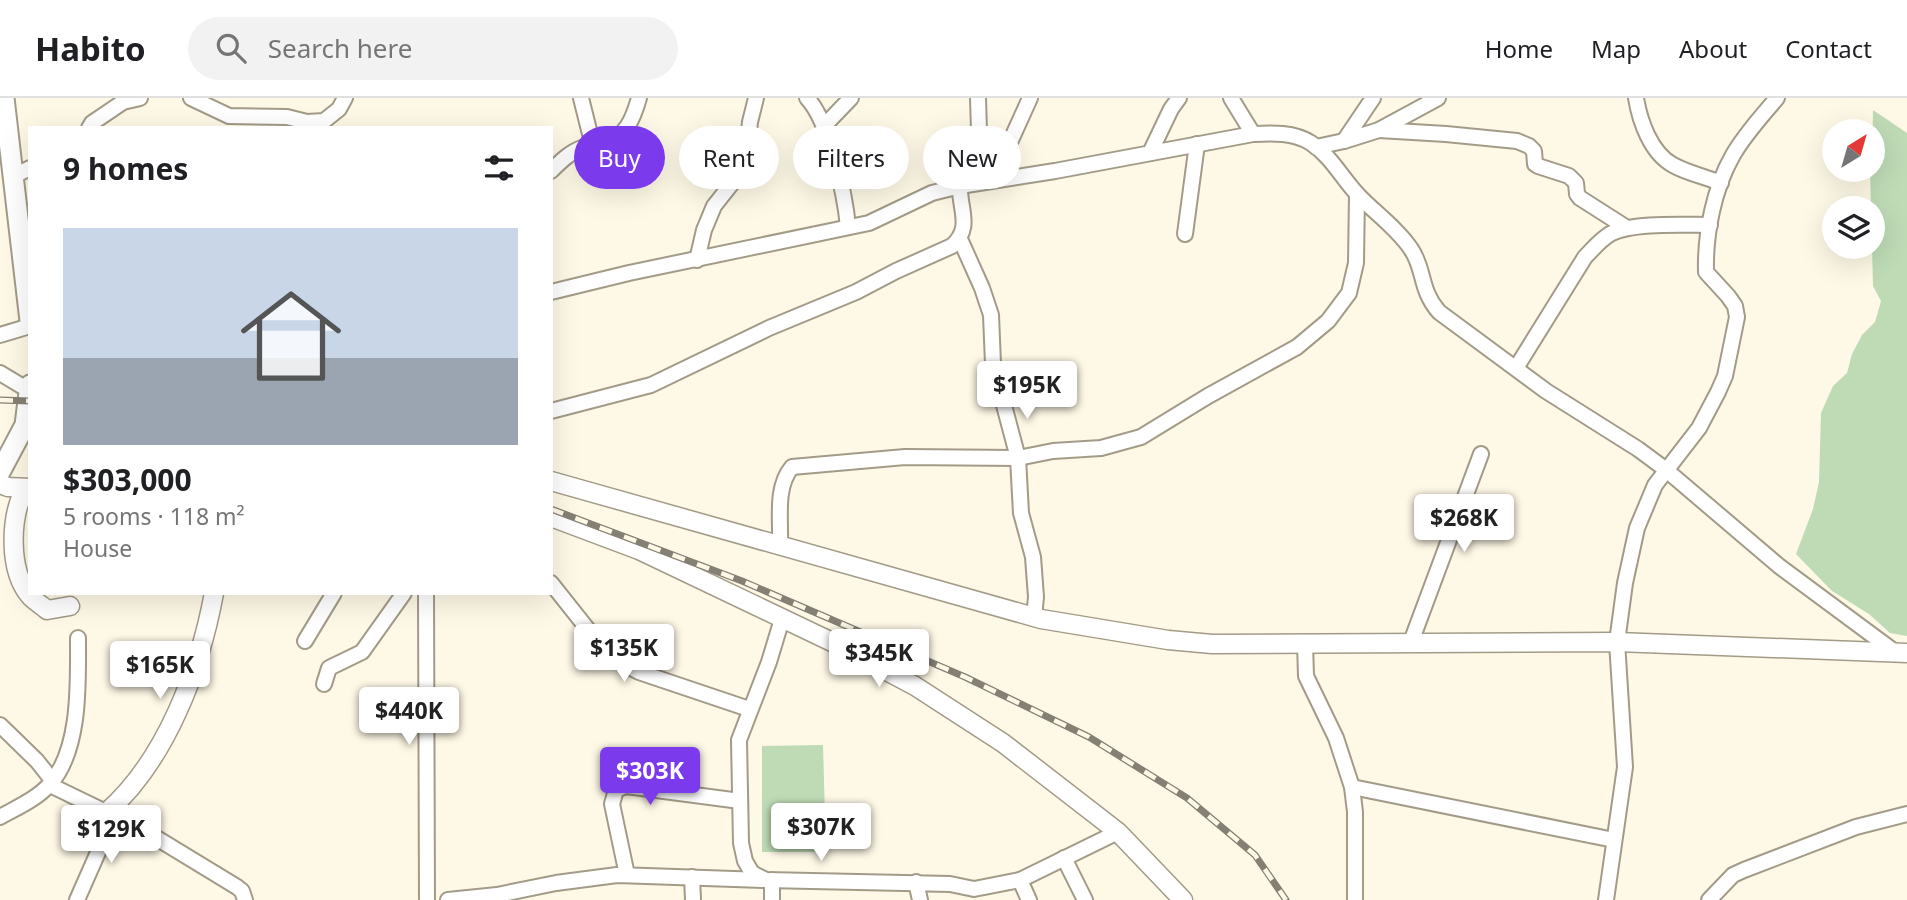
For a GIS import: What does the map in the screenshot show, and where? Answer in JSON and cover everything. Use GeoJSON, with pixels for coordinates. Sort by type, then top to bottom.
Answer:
{"type":"FeatureCollection","features":[{"type":"Feature","properties":{"kind":"main road"},"geometry":{"type":"LineString","coordinates":[[4,98],[4,142],[21,173],[28,290]]}},
{"type":"Feature","properties":{"kind":"main road"},"geometry":{"type":"LineString","coordinates":[[0,472],[25,425],[28,400]]}},
{"type":"Feature","properties":{"kind":"street"},"geometry":{"type":"LineString","coordinates":[[90,126],[123,102],[140,98]]}},
{"type":"Feature","properties":{"kind":"street"},"geometry":{"type":"LineString","coordinates":[[191,98],[229,116],[287,117],[306,125],[324,121],[340,109],[345,98]]}},
{"type":"Feature","properties":{"kind":"street"},"geometry":{"type":"LineString","coordinates":[[580,98],[588,126]]}},
{"type":"Feature","properties":{"kind":"street"},"geometry":{"type":"LineString","coordinates":[[628,126],[639,98]]}},
{"type":"Feature","properties":{"kind":"street"},"geometry":{"type":"LineString","coordinates":[[697,260],[704,230],[714,206],[746,167],[750,122],[756,98]]}},
{"type":"Feature","properties":{"kind":"street"},"geometry":{"type":"LineString","coordinates":[[807,98],[825,125],[845,200],[848,227]]}},
{"type":"Feature","properties":{"kind":"street"},"geometry":{"type":"LineString","coordinates":[[825,125],[851,98]]}},
{"type":"Feature","properties":{"kind":"street"},"geometry":{"type":"LineString","coordinates":[[978,98],[979,126]]}},
{"type":"Feature","properties":{"kind":"street"},"geometry":{"type":"LineString","coordinates":[[1017,126],[1030,98]]}},
{"type":"Feature","properties":{"kind":"street"},"geometry":{"type":"LineString","coordinates":[[1150,153],[1171,108],[1179,98]]}},
{"type":"Feature","properties":{"kind":"street"},"geometry":{"type":"LineString","coordinates":[[1231,98],[1253,134]]}},
{"type":"Feature","properties":{"kind":"street"},"geometry":{"type":"LineString","coordinates":[[1344,141],[1373,98]]}},
{"type":"Feature","properties":{"kind":"street"},"geometry":{"type":"LineString","coordinates":[[1316,147],[1379,130],[1438,98]]}},
{"type":"Feature","properties":{"kind":"street"},"geometry":{"type":"LineString","coordinates":[[1636,98],[1642,119],[1658,153],[1672,165],[1721,183]]}},
{"type":"Feature","properties":{"kind":"street"},"geometry":{"type":"LineString","coordinates":[[1606,900],[1625,767],[1617,642],[1625,583],[1645,505],[1665,469],[1707,413],[1725,376],[1737,317],[1735,306],[1706,272],[1710,225],[1721,183],[1734,154],[1777,98]]}},
{"type":"Feature","properties":{"kind":"street"},"geometry":{"type":"LineString","coordinates":[[1379,130],[1517,141],[1534,151],[1535,164],[1569,176],[1576,183],[1580,198],[1627,229]]}},
{"type":"Feature","properties":{"kind":"street"},"geometry":{"type":"LineString","coordinates":[[1021,176],[1253,134],[1277,133],[1295,136],[1316,147],[1332,161],[1357,194],[1413,250],[1424,290],[1439,313],[1546,391],[1638,449],[1779,566],[1901,653]]}},
{"type":"Feature","properties":{"kind":"street"},"geometry":{"type":"LineString","coordinates":[[1185,234],[1197,144]]}},
{"type":"Feature","properties":{"kind":"street"},"geometry":{"type":"LineString","coordinates":[[553,169],[574,152]]}},
{"type":"Feature","properties":{"kind":"street"},"geometry":{"type":"LineString","coordinates":[[553,292],[869,223],[932,194],[950,189]]}},
{"type":"Feature","properties":{"kind":"street"},"geometry":{"type":"LineString","coordinates":[[553,410],[651,385],[769,328],[856,292],[952,246],[960,239],[965,221],[960,189]]}},
{"type":"Feature","properties":{"kind":"street"},"geometry":{"type":"LineString","coordinates":[[780,544],[781,486],[792,467],[905,457],[1018,458],[1053,451],[1101,448],[1141,437],[1297,347],[1328,321],[1349,293],[1356,263],[1357,194]]}},
{"type":"Feature","properties":{"kind":"street"},"geometry":{"type":"LineString","coordinates":[[1516,368],[1586,257],[1611,233],[1627,229],[1710,225]]}},
{"type":"Feature","properties":{"kind":"street"},"geometry":{"type":"LineString","coordinates":[[960,239],[982,288],[990,315],[993,364],[1018,458],[1021,513],[1035,575],[1034,617]]}},
{"type":"Feature","properties":{"kind":"street"},"geometry":{"type":"LineString","coordinates":[[0,335],[28,324]]}},
{"type":"Feature","properties":{"kind":"street"},"geometry":{"type":"LineString","coordinates":[[0,373],[28,390]]}},
{"type":"Feature","properties":{"kind":"street"},"geometry":{"type":"LineString","coordinates":[[1411,642],[1481,454]]}},
{"type":"Feature","properties":{"kind":"street"},"geometry":{"type":"LineString","coordinates":[[553,482],[1034,617],[1168,640],[1212,644],[1617,642],[1901,653]]}},
{"type":"Feature","properties":{"kind":"street"},"geometry":{"type":"LineString","coordinates":[[0,484],[27,489]]}},
{"type":"Feature","properties":{"kind":"street"},"geometry":{"type":"LineString","coordinates":[[27,489],[20,497],[12,538],[19,579],[28,593]]}},
{"type":"Feature","properties":{"kind":"street"},"geometry":{"type":"LineString","coordinates":[[553,518],[639,550],[844,648],[915,686],[1003,743],[1118,832],[1183,900]]}},
{"type":"Feature","properties":{"kind":"street"},"geometry":{"type":"LineString","coordinates":[[553,586],[601,646],[618,661],[639,672],[749,709]]}},
{"type":"Feature","properties":{"kind":"street"},"geometry":{"type":"LineString","coordinates":[[29,595],[47,610],[70,606]]}},
{"type":"Feature","properties":{"kind":"street"},"geometry":{"type":"LineString","coordinates":[[77,900],[111,814],[140,777],[165,736],[188,688],[213,595]]}},
{"type":"Feature","properties":{"kind":"street"},"geometry":{"type":"LineString","coordinates":[[305,641],[333,595]]}},
{"type":"Feature","properties":{"kind":"street"},"geometry":{"type":"LineString","coordinates":[[324,684],[329,668],[362,652],[403,595]]}},
{"type":"Feature","properties":{"kind":"street"},"geometry":{"type":"LineString","coordinates":[[426,595],[428,900]]}},
{"type":"Feature","properties":{"kind":"street"},"geometry":{"type":"LineString","coordinates":[[769,880],[752,873],[745,862],[741,843],[739,740],[769,662],[782,619]]}},
{"type":"Feature","properties":{"kind":"street"},"geometry":{"type":"LineString","coordinates":[[0,817],[23,805],[51,782],[66,758],[78,699],[78,638]]}},
{"type":"Feature","properties":{"kind":"street"},"geometry":{"type":"LineString","coordinates":[[1305,643],[1306,676],[1336,738],[1352,787],[1355,812],[1355,900]]}},
{"type":"Feature","properties":{"kind":"street"},"geometry":{"type":"LineString","coordinates":[[0,725],[51,782],[145,831],[243,891],[245,900]]}},
{"type":"Feature","properties":{"kind":"street"},"geometry":{"type":"LineString","coordinates":[[627,875],[612,804],[616,790],[625,786],[740,801]]}},
{"type":"Feature","properties":{"kind":"street"},"geometry":{"type":"LineString","coordinates":[[1352,787],[1614,840]]}},
{"type":"Feature","properties":{"kind":"street"},"geometry":{"type":"LineString","coordinates":[[1709,900],[1733,876],[1744,870],[1856,827],[1907,814]]}},
{"type":"Feature","properties":{"kind":"street"},"geometry":{"type":"LineString","coordinates":[[448,900],[497,897],[556,883],[627,875],[916,882],[950,884],[976,895],[1020,880],[1118,832]]}},
{"type":"Feature","properties":{"kind":"street"},"geometry":{"type":"LineString","coordinates":[[1064,858],[1085,900]]}},
{"type":"Feature","properties":{"kind":"street"},"geometry":{"type":"LineString","coordinates":[[691,877],[693,900]]}},
{"type":"Feature","properties":{"kind":"street"},"geometry":{"type":"LineString","coordinates":[[769,880],[772,900]]}},
{"type":"Feature","properties":{"kind":"street"},"geometry":{"type":"LineString","coordinates":[[1020,880],[1028,900]]}},
{"type":"Feature","properties":{"kind":"street"},"geometry":{"type":"LineString","coordinates":[[916,882],[920,900]]}},
{"type":"Feature","properties":{"kind":"green space"},"geometry":{"type":"Polygon","coordinates":[[[1873,110],[1907,133],[1907,636],[1890,633],[1869,614],[1832,591],[1796,554],[1813,509],[1819,482],[1821,413],[1833,386],[1847,373],[1852,354],[1862,335],[1875,322],[1881,301],[1873,286],[1872,259],[1885,259],[1885,196],[1871,196],[1870,182],[1885,182],[1885,119],[1873,119],[1873,110]]]}},
{"type":"Feature","properties":{"kind":"green space"},"geometry":{"type":"Polygon","coordinates":[[[823,745],[826,852],[762,852],[762,746],[823,745]]]}},
{"type":"Feature","properties":{"kind":"railway"},"geometry":{"type":"LineString","coordinates":[[0,400],[28,401]]}},
{"type":"Feature","properties":{"kind":"railway"},"geometry":{"type":"LineString","coordinates":[[553,510],[742,581],[965,677],[1089,737],[1187,798],[1255,855],[1286,900]]}}]}
